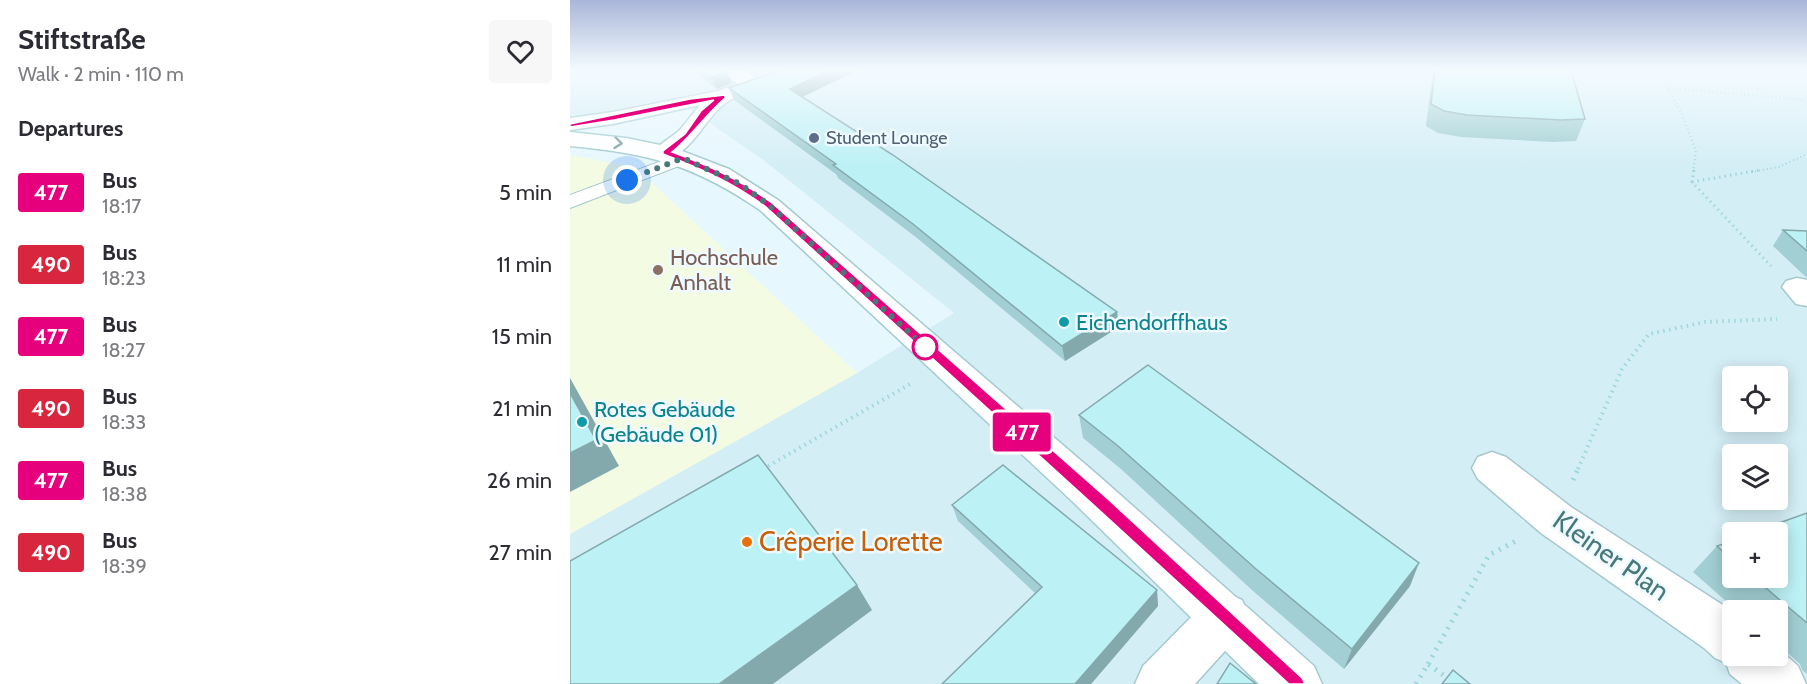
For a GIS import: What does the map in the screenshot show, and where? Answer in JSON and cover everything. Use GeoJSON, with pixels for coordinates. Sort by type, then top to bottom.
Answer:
{"type":"FeatureCollection","features":[{"type":"Feature","properties":{"kind":"main road"},"geometry":{"type":"LineString","coordinates":[[570,124],[614,118],[686,102]]}},
{"type":"Feature","properties":{"kind":"main road"},"geometry":{"type":"LineString","coordinates":[[675,155],[704,113],[716,102]]}},
{"type":"Feature","properties":{"kind":"main road"},"geometry":{"type":"LineString","coordinates":[[570,139],[643,146],[675,155],[740,184],[769,205],[1086,489],[1296,684]]}},
{"type":"Feature","properties":{"kind":"main road","name":"Kleiner Plan"},"geometry":{"type":"LineString","coordinates":[[1492,468],[1556,520],[1722,632]]}},
{"type":"Feature","properties":{"kind":"main road"},"geometry":{"type":"LineString","coordinates":[[1161,684],[1225,616]]}},
{"type":"Feature","properties":{"kind":"main road"},"geometry":{"type":"LineString","coordinates":[[1759,666],[1780,684]]}},
{"type":"Feature","properties":{"kind":"lane"},"geometry":{"type":"LineString","coordinates":[[570,202],[675,155]]}},
{"type":"Feature","properties":{"kind":"path"},"geometry":{"type":"LineString","coordinates":[[1675,102],[1696,151],[1692,182]]}},
{"type":"Feature","properties":{"kind":"path"},"geometry":{"type":"LineString","coordinates":[[1692,182],[1779,167],[1807,154]]}},
{"type":"Feature","properties":{"kind":"path"},"geometry":{"type":"LineString","coordinates":[[1692,182],[1773,268]]}},
{"type":"Feature","properties":{"kind":"path"},"geometry":{"type":"LineString","coordinates":[[1416,684],[1489,555],[1556,520],[1622,369],[1648,334],[1705,322],[1784,319]]}},
{"type":"Feature","properties":{"kind":"path"},"geometry":{"type":"LineString","coordinates":[[753,475],[945,364]]}},
{"type":"Feature","properties":{"kind":"path"},"geometry":{"type":"LineString","coordinates":[[1428,664],[1456,684]]}},
{"type":"Feature","properties":{"kind":"shaded area"},"geometry":{"type":"Polygon","coordinates":[[[570,102],[665,102],[651,106],[570,117],[570,102]]]}},
{"type":"Feature","properties":{"kind":"shaded area"},"geometry":{"type":"Polygon","coordinates":[[[679,102],[1807,102],[1807,684],[570,684],[570,534],[857,373],[954,313],[766,162],[679,102]]]}},
{"type":"Feature","properties":{"kind":"shaded area","name":"Hochschule Anhalt"},"geometry":{"type":"Polygon","coordinates":[[[570,155],[635,167],[857,373],[570,534],[570,155]]]}},
{"type":"Feature","properties":{"kind":"building"},"geometry":{"type":"Polygon","coordinates":[[[749,102],[810,102],[893,155],[1117,312],[1062,346],[913,224],[833,165],[836,164],[749,102]]]}},
{"type":"Feature","properties":{"kind":"building"},"geometry":{"type":"Polygon","coordinates":[[[1431,102],[1580,102],[1585,119],[1561,120],[1467,115],[1444,111],[1431,104],[1431,102]]]}},
{"type":"Feature","properties":{"kind":"building"},"geometry":{"type":"Polygon","coordinates":[[[1783,230],[1807,231],[1807,251],[1783,230]]]}},
{"type":"Feature","properties":{"kind":"building"},"geometry":{"type":"Polygon","coordinates":[[[1148,365],[1419,563],[1352,649],[1256,569],[1118,446],[1079,415],[1148,365]]]}},
{"type":"Feature","properties":{"kind":"building"},"geometry":{"type":"Polygon","coordinates":[[[570,393],[596,440],[570,453],[570,393]]]}},
{"type":"Feature","properties":{"kind":"building","name":"Crêperie Lorette"},"geometry":{"type":"Polygon","coordinates":[[[758,455],[857,585],[719,684],[570,684],[570,561],[758,455]]]}},
{"type":"Feature","properties":{"kind":"building"},"geometry":{"type":"Polygon","coordinates":[[[1003,465],[1157,590],[1075,684],[942,684],[1042,587],[952,505],[1003,465]]]}},
{"type":"Feature","properties":{"kind":"building"},"geometry":{"type":"Polygon","coordinates":[[[1807,513],[1807,623],[1788,607],[1788,600],[1780,600],[1766,588],[1788,588],[1788,522],[1782,522],[1807,513]]]}},
{"type":"Feature","properties":{"kind":"building"},"geometry":{"type":"Polygon","coordinates":[[[1230,663],[1256,684],[1217,684],[1230,663]]]}},
{"type":"Feature","properties":{"kind":"building"},"geometry":{"type":"Polygon","coordinates":[[[1453,670],[1470,684],[1442,684],[1453,670]]]}},
{"type":"Feature","properties":{"kind":"bus line","name":"477"},"geometry":{"type":"LineString","coordinates":[[570,124],[653,111],[687,102]]}},
{"type":"Feature","properties":{"kind":"bus line","name":"477"},"geometry":{"type":"LineString","coordinates":[[716,102],[704,113],[687,136],[666,152],[712,169],[740,184],[769,205],[1104,505],[1296,684]]}},
{"type":"Feature","properties":{"kind":"place","name":"Student Lounge"},"geometry":{"type":"Point","coordinates":[814,138]}},
{"type":"Feature","properties":{"kind":"place","name":"Hochschule Anhalt"},"geometry":{"type":"Point","coordinates":[658,270]}},
{"type":"Feature","properties":{"kind":"place","name":"Eichendorffhaus"},"geometry":{"type":"Point","coordinates":[1064,322]}},
{"type":"Feature","properties":{"kind":"place","name":"Rotes Gebäude (Gebäude 01)"},"geometry":{"type":"Point","coordinates":[582,422]}},
{"type":"Feature","properties":{"kind":"place","name":"Crêperie Lorette"},"geometry":{"type":"Point","coordinates":[747,542]}},
{"type":"Feature","properties":{"kind":"route"},"geometry":{"type":"LineString","coordinates":[[627,180],[683,158],[712,169],[740,184],[769,205],[931,352],[925,347]]}}]}
